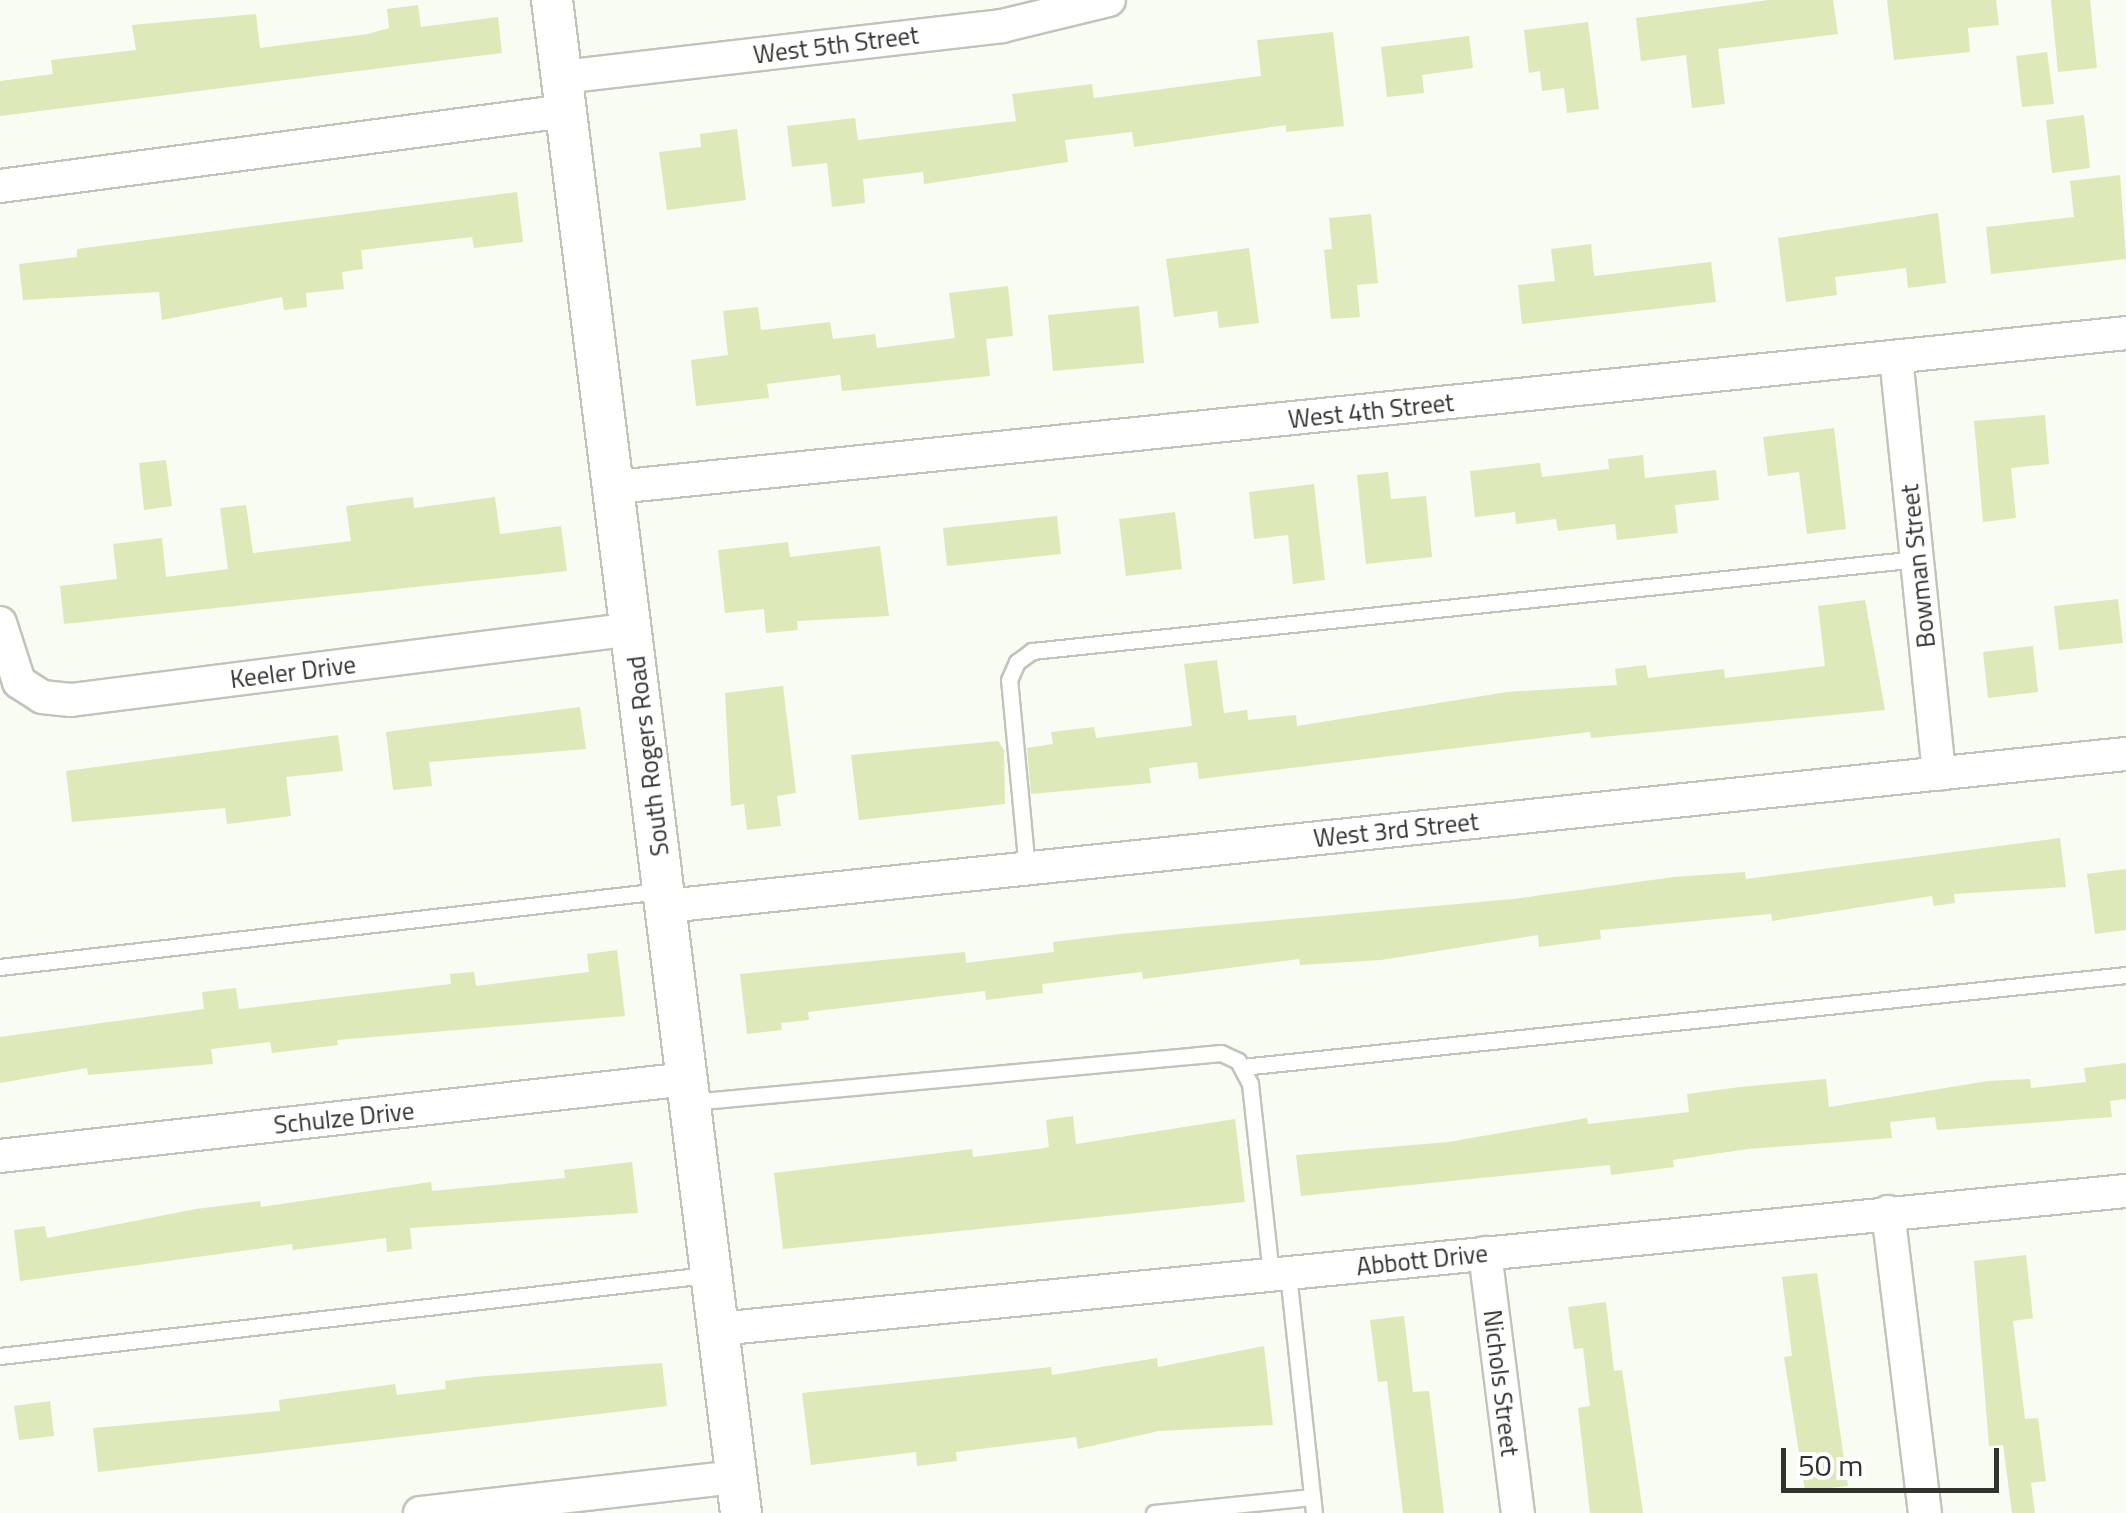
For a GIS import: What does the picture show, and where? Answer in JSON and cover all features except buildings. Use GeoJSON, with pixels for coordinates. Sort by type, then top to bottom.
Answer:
{"type":"FeatureCollection","features":[{"type":"Feature","properties":{"kind":"street","name":"South Rogers Road"},"geometry":{"type":"LineString","coordinates":[[552,0],[616,487],[739,1495]]}},
{"type":"Feature","properties":{"kind":"street","name":"West 5th Street"},"geometry":{"type":"LineString","coordinates":[[564,94],[1002,26],[1108,0]]}},
{"type":"Feature","properties":{"kind":"street"},"geometry":{"type":"LineString","coordinates":[[0,186],[564,94]]}},
{"type":"Feature","properties":{"kind":"street","name":"West 4th Street"},"geometry":{"type":"LineString","coordinates":[[616,487],[2126,333]]}},
{"type":"Feature","properties":{"kind":"street","name":"Bowman Street"},"geometry":{"type":"LineString","coordinates":[[1896,358],[1939,774]]}},
{"type":"Feature","properties":{"kind":"street","name":"Keeler Drive"},"geometry":{"type":"LineString","coordinates":[[0,623],[19,682],[42,697],[70,700],[633,629]]}},
{"type":"Feature","properties":{"kind":"street","name":"West 3rd Street"},"geometry":{"type":"LineString","coordinates":[[666,899],[1026,869],[2126,754]]}},
{"type":"Feature","properties":{"kind":"street","name":"Schulze Drive"},"geometry":{"type":"LineString","coordinates":[[0,1156],[689,1091]]}},
{"type":"Feature","properties":{"kind":"street","name":"Abbott Drive"},"geometry":{"type":"LineString","coordinates":[[718,1329],[2126,1191]]}},
{"type":"Feature","properties":{"kind":"street"},"geometry":{"type":"LineString","coordinates":[[1888,1212],[1925,1513]]}},
{"type":"Feature","properties":{"kind":"street","name":"Nichols Street"},"geometry":{"type":"LineString","coordinates":[[1485,1253],[1518,1513]]}},
{"type":"Feature","properties":{"kind":"street"},"geometry":{"type":"LineString","coordinates":[[420,1513],[739,1495]]}},
{"type":"Feature","properties":{"kind":"lane"},"geometry":{"type":"LineString","coordinates":[[1026,869],[1009,680],[1017,662],[1032,652],[1917,559]]}},
{"type":"Feature","properties":{"kind":"lane"},"geometry":{"type":"LineString","coordinates":[[0,967],[666,899]]}},
{"type":"Feature","properties":{"kind":"lane"},"geometry":{"type":"LineString","coordinates":[[1242,1067],[2126,975]]}},
{"type":"Feature","properties":{"kind":"lane"},"geometry":{"type":"LineString","coordinates":[[689,1091],[1196,1052],[1222,1053],[1242,1067],[1250,1084],[1313,1505],[1154,1513]]}},
{"type":"Feature","properties":{"kind":"lane"},"geometry":{"type":"LineString","coordinates":[[0,1356],[711,1274]]}}]}
